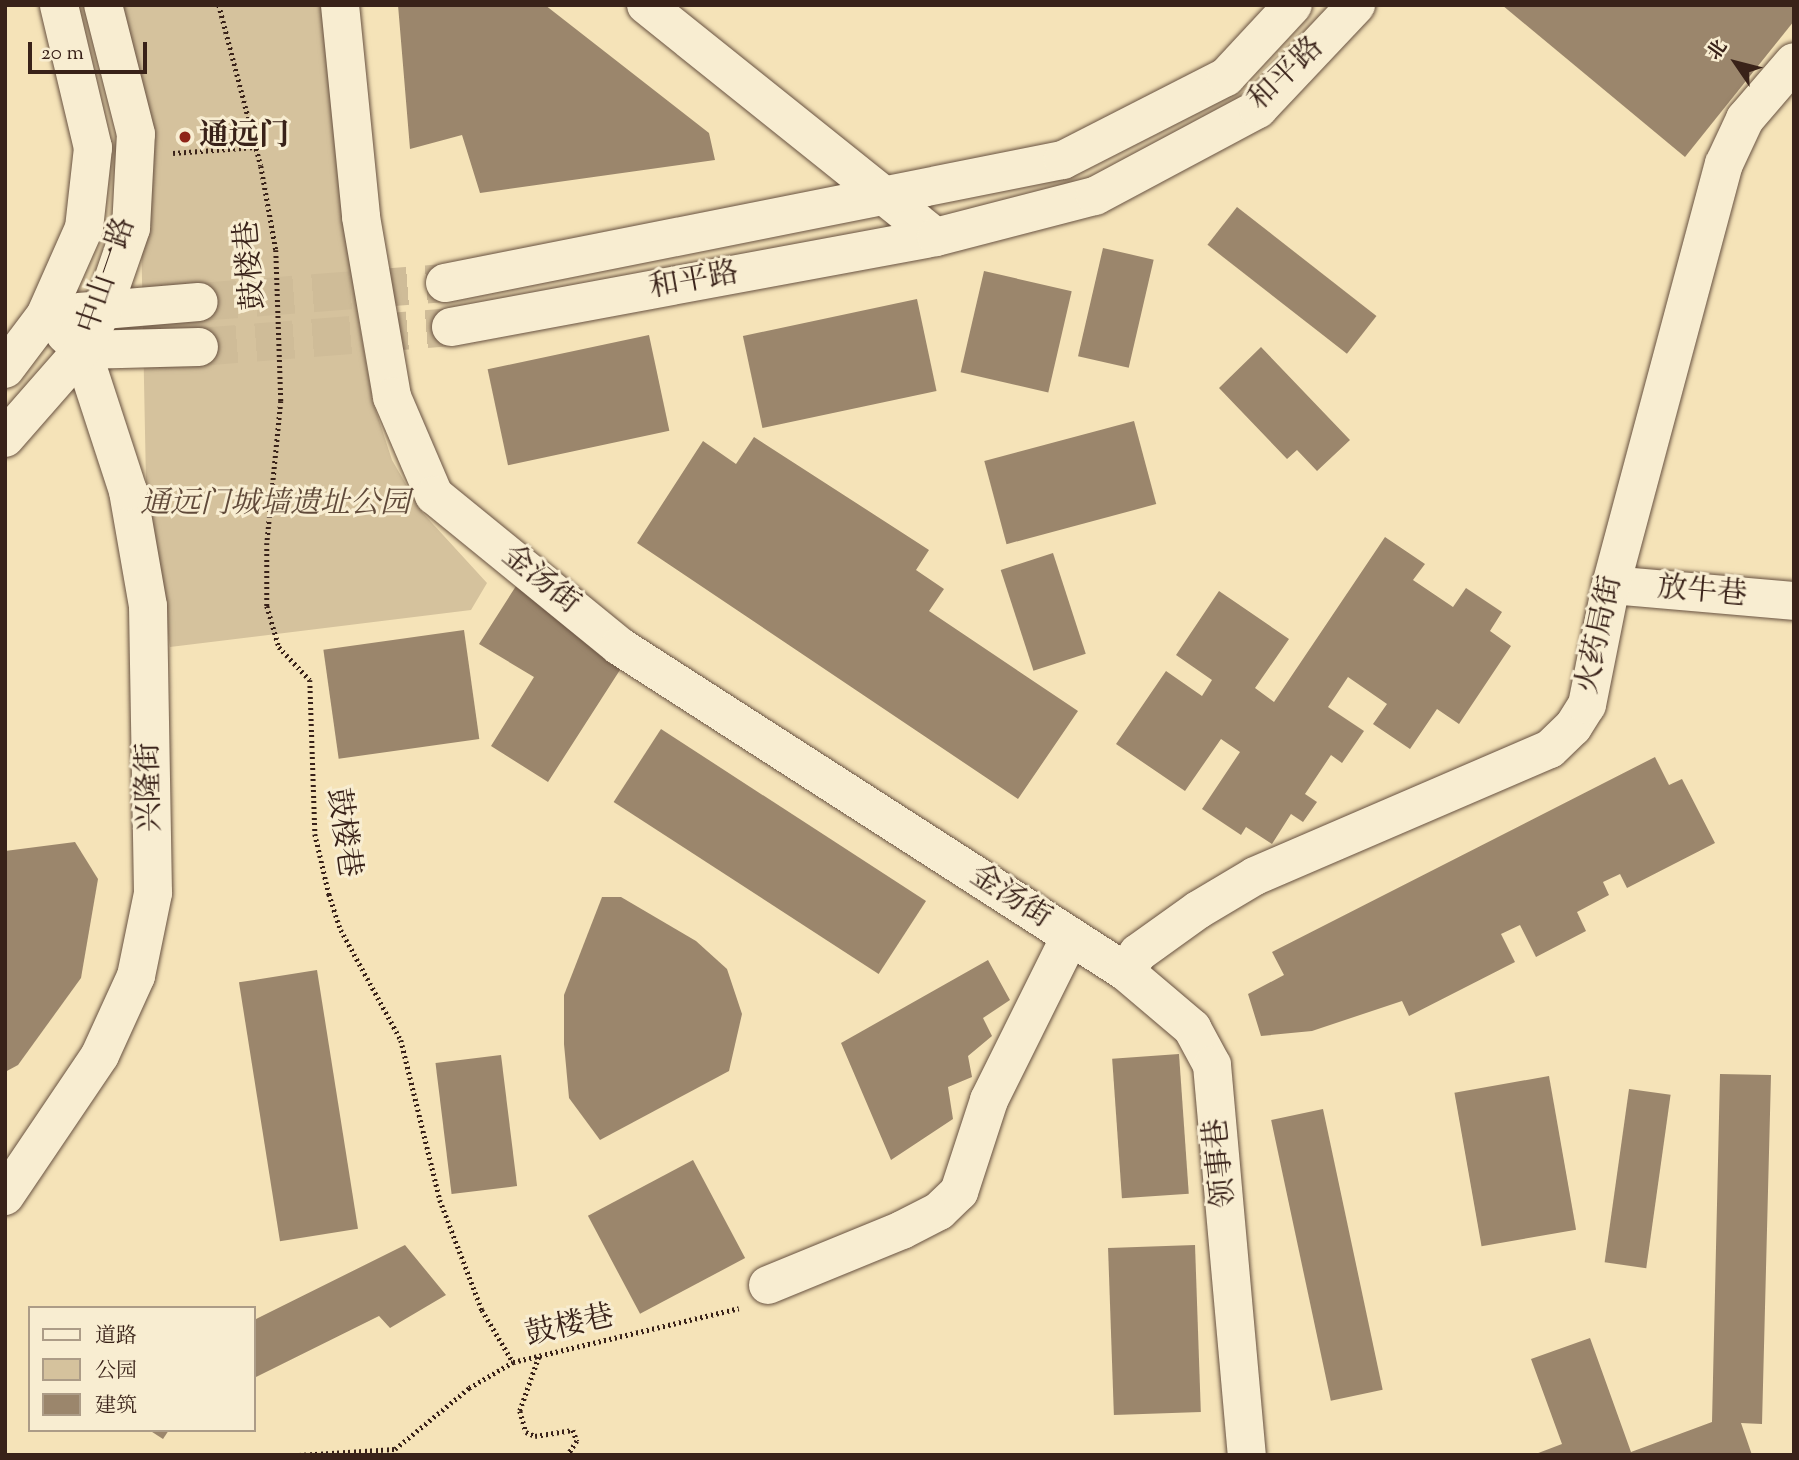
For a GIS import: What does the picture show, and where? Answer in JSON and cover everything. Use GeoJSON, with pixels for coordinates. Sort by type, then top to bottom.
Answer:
{"type":"FeatureCollection","features":[{"type":"Feature","properties":{"kind":"street","name":"中山一路"},"geometry":{"type":"LineString","coordinates":[[5,369],[45,316],[83,228],[93,148],[59,5]]}},
{"type":"Feature","properties":{"kind":"street","name":"中山一路"},"geometry":{"type":"LineString","coordinates":[[5,438],[82,350],[103,309],[131,228],[136,134],[103,5]]}},
{"type":"Feature","properties":{"kind":"street","name":"金汤街"},"geometry":{"type":"LineString","coordinates":[[340,5],[361,217],[392,397],[434,495],[619,646],[1070,937]]}},
{"type":"Feature","properties":{"kind":"street"},"geometry":{"type":"LineString","coordinates":[[646,5],[890,196],[936,237]]}},
{"type":"Feature","properties":{"kind":"street","name":"和平路"},"geometry":{"type":"LineString","coordinates":[[445,283],[1063,160],[1226,77],[1293,5]]}},
{"type":"Feature","properties":{"kind":"street","name":"和平路"},"geometry":{"type":"LineString","coordinates":[[451,327],[936,237],[1095,196],[1258,109],[1356,5]]}},
{"type":"Feature","properties":{"kind":"street","name":"火药局街"},"geometry":{"type":"LineString","coordinates":[[1126,972],[1138,953],[1255,876],[1550,749],[1573,727],[1587,705],[1611,585],[1724,164],[1745,119],[1794,62]]}},
{"type":"Feature","properties":{"kind":"street"},"geometry":{"type":"LineString","coordinates":[[45,316],[199,302]]}},
{"type":"Feature","properties":{"kind":"street"},"geometry":{"type":"LineString","coordinates":[[45,316],[82,350],[199,347]]}},
{"type":"Feature","properties":{"kind":"street","name":"兴隆街"},"geometry":{"type":"LineString","coordinates":[[5,1196],[100,1055],[136,976],[153,893],[148,606],[128,491],[82,350]]}},
{"type":"Feature","properties":{"kind":"street","name":"放牛巷"},"geometry":{"type":"LineString","coordinates":[[1611,585],[1794,601]]}},
{"type":"Feature","properties":{"kind":"street"},"geometry":{"type":"LineString","coordinates":[[768,1284],[902,1230],[939,1211],[959,1192],[989,1100],[1070,937]]}},
{"type":"Feature","properties":{"kind":"street","name":"领事巷"},"geometry":{"type":"LineString","coordinates":[[1070,937],[1126,972],[1192,1028],[1212,1065],[1247,1455]]}},
{"type":"Feature","properties":{"kind":"path","name":"鼓楼巷"},"geometry":{"type":"LineString","coordinates":[[219,5],[256,147],[276,250],[281,401],[267,542],[267,606],[279,647],[310,680],[315,834],[341,930],[401,1040],[440,1200],[482,1310],[513,1363],[775,1299],[768,1284]]}},
{"type":"Feature","properties":{"kind":"path"},"geometry":{"type":"LineString","coordinates":[[185,152],[256,147]]}},
{"type":"Feature","properties":{"kind":"path"},"geometry":{"type":"LineString","coordinates":[[539,1357],[520,1411],[526,1432],[535,1436],[573,1430],[577,1441],[568,1455]]}},
{"type":"Feature","properties":{"kind":"path"},"geometry":{"type":"LineString","coordinates":[[299,1455],[395,1449],[469,1388],[513,1363]]}},
{"type":"Feature","properties":{"kind":"green space","name":"通远门城墙遗址公园"},"geometry":{"type":"Polygon","coordinates":[[[112,5],[321,5],[359,322],[373,402],[392,460],[422,512],[487,583],[471,610],[170,647],[146,482],[141,230],[112,5]]]}},
{"type":"Feature","properties":{"kind":"building"},"geometry":{"type":"Polygon","coordinates":[[[398,5],[545,5],[709,133],[715,160],[480,193],[462,135],[410,149],[398,5]]]}},
{"type":"Feature","properties":{"kind":"building"},"geometry":{"type":"Polygon","coordinates":[[[1502,5],[1794,5],[1794,21],[1685,157],[1502,5]]]}},
{"type":"Feature","properties":{"kind":"building"},"geometry":{"type":"Polygon","coordinates":[[[1237,207],[1376,316],[1347,354],[1207,245],[1237,207]]]}},
{"type":"Feature","properties":{"kind":"building"},"geometry":{"type":"Polygon","coordinates":[[[1103,248],[1154,260],[1129,368],[1078,356],[1103,248]]]}},
{"type":"Feature","properties":{"kind":"building"},"geometry":{"type":"Polygon","coordinates":[[[984,271],[1072,291],[1048,393],[961,372],[984,271]]]}},
{"type":"Feature","properties":{"kind":"building"},"geometry":{"type":"Polygon","coordinates":[[[917,299],[937,391],[762,428],[743,336],[917,299]]]}},
{"type":"Feature","properties":{"kind":"building"},"geometry":{"type":"Polygon","coordinates":[[[649,335],[669,431],[508,465],[488,369],[649,335]]]}},
{"type":"Feature","properties":{"kind":"building"},"geometry":{"type":"Polygon","coordinates":[[[1261,347],[1350,440],[1317,471],[1297,450],[1287,459],[1219,388],[1261,347]]]}},
{"type":"Feature","properties":{"kind":"building"},"geometry":{"type":"Polygon","coordinates":[[[1134,421],[1156,504],[1007,544],[984,461],[1134,421]]]}},
{"type":"Feature","properties":{"kind":"building"},"geometry":{"type":"Polygon","coordinates":[[[754,437],[929,550],[916,570],[944,589],[929,611],[1078,711],[1018,799],[637,543],[703,441],[736,464],[754,437]]]}},
{"type":"Feature","properties":{"kind":"building"},"geometry":{"type":"Polygon","coordinates":[[[1385,537],[1425,564],[1413,580],[1453,607],[1466,588],[1502,612],[1490,631],[1511,646],[1459,724],[1437,709],[1410,749],[1373,724],[1387,704],[1348,677],[1328,707],[1364,731],[1342,763],[1331,755],[1305,794],[1317,802],[1303,822],[1291,814],[1272,844],[1246,827],[1241,835],[1202,809],[1240,752],[1221,739],[1185,791],[1116,744],[1166,671],[1202,696],[1212,680],[1176,655],[1219,591],[1289,639],[1255,688],[1274,702],[1385,537]]]}},
{"type":"Feature","properties":{"kind":"building"},"geometry":{"type":"Polygon","coordinates":[[[1053,553],[1086,654],[1033,671],[1001,570],[1053,553]]]}},
{"type":"Feature","properties":{"kind":"building"},"geometry":{"type":"Polygon","coordinates":[[[516,586],[627,659],[548,782],[491,746],[534,677],[479,644],[516,586]]]}},
{"type":"Feature","properties":{"kind":"building"},"geometry":{"type":"Polygon","coordinates":[[[464,630],[479,739],[339,759],[323,650],[464,630]]]}},
{"type":"Feature","properties":{"kind":"building"},"geometry":{"type":"Polygon","coordinates":[[[661,729],[926,901],[879,974],[614,802],[661,729]]]}},
{"type":"Feature","properties":{"kind":"building"},"geometry":{"type":"Polygon","coordinates":[[[1655,757],[1669,785],[1682,779],[1715,843],[1627,888],[1620,874],[1603,882],[1609,895],[1577,912],[1586,931],[1536,957],[1520,925],[1501,934],[1515,962],[1409,1016],[1402,1001],[1312,1031],[1261,1036],[1248,994],[1284,975],[1272,952],[1655,757]]]}},
{"type":"Feature","properties":{"kind":"building"},"geometry":{"type":"Polygon","coordinates":[[[75,842],[98,879],[81,978],[18,1065],[5,1072],[5,851],[75,842]]]}},
{"type":"Feature","properties":{"kind":"building"},"geometry":{"type":"Polygon","coordinates":[[[602,897],[621,897],[696,941],[727,969],[742,1014],[729,1071],[600,1140],[569,1098],[564,1044],[564,995],[602,897]]]}},
{"type":"Feature","properties":{"kind":"building"},"geometry":{"type":"Polygon","coordinates":[[[988,960],[1010,1000],[983,1018],[992,1036],[968,1056],[972,1077],[948,1087],[953,1119],[891,1160],[841,1043],[988,960]]]}},
{"type":"Feature","properties":{"kind":"building"},"geometry":{"type":"Polygon","coordinates":[[[317,970],[358,1229],[280,1241],[239,982],[317,970]]]}},
{"type":"Feature","properties":{"kind":"building"},"geometry":{"type":"Polygon","coordinates":[[[1179,1054],[1189,1194],[1122,1198],[1112,1059],[1179,1054]]]}},
{"type":"Feature","properties":{"kind":"building"},"geometry":{"type":"Polygon","coordinates":[[[501,1055],[517,1186],[452,1194],[435,1063],[501,1055]]]}},
{"type":"Feature","properties":{"kind":"building"},"geometry":{"type":"Polygon","coordinates":[[[1720,1074],[1771,1075],[1762,1424],[1741,1423],[1752,1455],[1533,1455],[1562,1444],[1531,1359],[1590,1338],[1631,1452],[1712,1422],[1720,1074]]]}},
{"type":"Feature","properties":{"kind":"building"},"geometry":{"type":"Polygon","coordinates":[[[1549,1076],[1576,1230],[1482,1246],[1454,1093],[1549,1076]]]}},
{"type":"Feature","properties":{"kind":"building"},"geometry":{"type":"Polygon","coordinates":[[[1629,1089],[1671,1095],[1646,1268],[1605,1262],[1629,1089]]]}},
{"type":"Feature","properties":{"kind":"building"},"geometry":{"type":"Polygon","coordinates":[[[1323,1109],[1383,1390],[1331,1401],[1271,1120],[1323,1109]]]}},
{"type":"Feature","properties":{"kind":"building"},"geometry":{"type":"Polygon","coordinates":[[[693,1160],[745,1258],[640,1314],[588,1216],[693,1160]]]}},
{"type":"Feature","properties":{"kind":"building"},"geometry":{"type":"Polygon","coordinates":[[[405,1245],[446,1295],[390,1328],[379,1316],[256,1377],[256,1319],[405,1245]]]}},
{"type":"Feature","properties":{"kind":"building"},"geometry":{"type":"Polygon","coordinates":[[[1195,1245],[1201,1412],[1114,1415],[1108,1248],[1195,1245]]]}},
{"type":"Feature","properties":{"kind":"building"},"geometry":{"type":"Polygon","coordinates":[[[152,1432],[168,1432],[163,1439],[152,1432]]]}},
{"type":"Feature","properties":{"kind":"tunnel"},"geometry":{"type":"LineString","coordinates":[[199,302],[445,283]]}},
{"type":"Feature","properties":{"kind":"tunnel"},"geometry":{"type":"LineString","coordinates":[[199,347],[451,327]]}},
{"type":"Feature","properties":{"kind":"place","name":"通远门"},"geometry":{"type":"Point","coordinates":[185,137]}}]}
